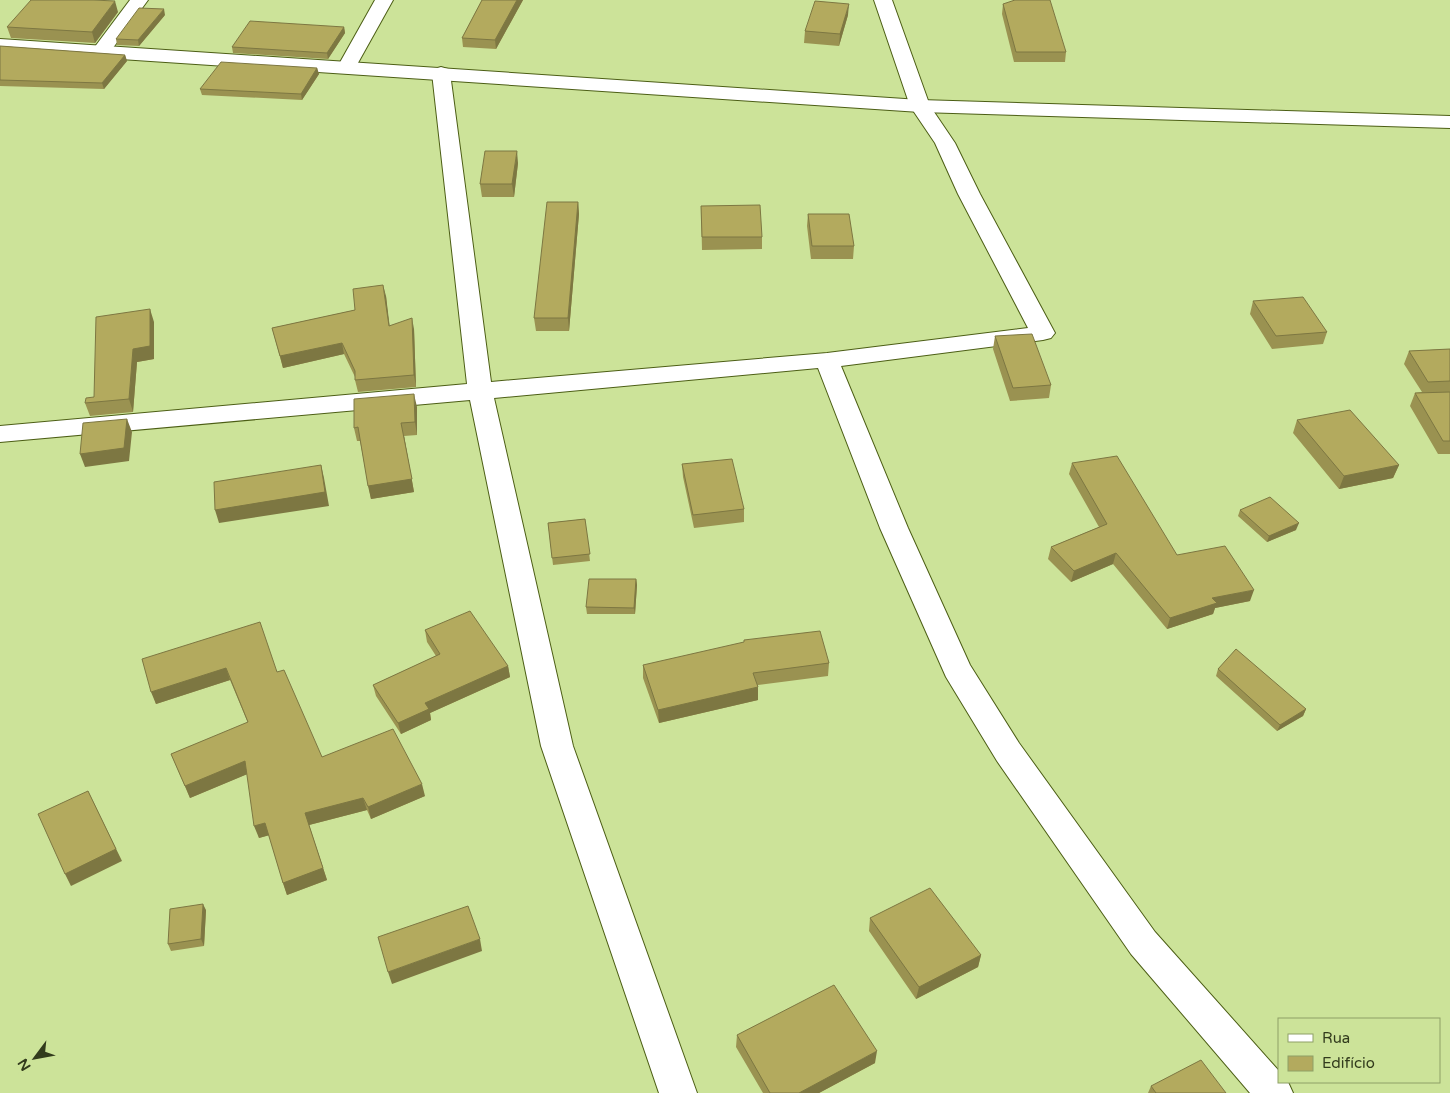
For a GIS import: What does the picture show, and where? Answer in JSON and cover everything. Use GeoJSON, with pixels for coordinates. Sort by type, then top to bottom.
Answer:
{"type":"FeatureCollection","features":[{"type":"Feature","properties":{"kind":"street"},"geometry":{"type":"LineString","coordinates":[[100,52],[139,0]]}},
{"type":"Feature","properties":{"kind":"street"},"geometry":{"type":"LineString","coordinates":[[347,66],[384,0]]}},
{"type":"Feature","properties":{"kind":"street"},"geometry":{"type":"LineString","coordinates":[[0,434],[480,389],[827,360],[1043,333],[969,194],[945,143],[920,106],[884,0]]}},
{"type":"Feature","properties":{"kind":"street"},"geometry":{"type":"LineString","coordinates":[[0,45],[347,66],[920,106],[1450,122]]}},
{"type":"Feature","properties":{"kind":"street"},"geometry":{"type":"LineString","coordinates":[[441,73],[480,389],[557,746],[678,1093]]}},
{"type":"Feature","properties":{"kind":"street"},"geometry":{"type":"LineString","coordinates":[[827,360],[894,528],[962,677],[1008,752],[1143,943],[1274,1093]]}},
{"type":"Feature","properties":{"kind":"building"},"geometry":{"type":"Polygon","coordinates":[[[31,0],[115,1],[92,32],[7,27],[31,0]]]}},
{"type":"Feature","properties":{"kind":"building"},"geometry":{"type":"Polygon","coordinates":[[[482,0],[517,0],[495,40],[462,38],[482,0]]]}},
{"type":"Feature","properties":{"kind":"building"},"geometry":{"type":"Polygon","coordinates":[[[1015,0],[1050,0],[1066,52],[1016,52],[1003,4],[1015,0]]]}},
{"type":"Feature","properties":{"kind":"building"},"geometry":{"type":"Polygon","coordinates":[[[815,1],[849,4],[840,34],[805,31],[815,1]]]}},
{"type":"Feature","properties":{"kind":"building"},"geometry":{"type":"Polygon","coordinates":[[[139,8],[164,9],[138,40],[116,39],[139,8]]]}},
{"type":"Feature","properties":{"kind":"building"},"geometry":{"type":"Polygon","coordinates":[[[250,21],[344,27],[327,53],[232,47],[250,21]]]}},
{"type":"Feature","properties":{"kind":"building"},"geometry":{"type":"Polygon","coordinates":[[[0,46],[125,55],[102,83],[0,80],[0,46]]]}},
{"type":"Feature","properties":{"kind":"building"},"geometry":{"type":"Polygon","coordinates":[[[221,62],[317,68],[301,94],[200,89],[221,62]]]}},
{"type":"Feature","properties":{"kind":"building"},"geometry":{"type":"Polygon","coordinates":[[[485,151],[517,151],[512,184],[480,184],[485,151]]]}},
{"type":"Feature","properties":{"kind":"building"},"geometry":{"type":"Polygon","coordinates":[[[547,202],[578,202],[568,318],[534,318],[547,202]]]}},
{"type":"Feature","properties":{"kind":"building"},"geometry":{"type":"Polygon","coordinates":[[[760,205],[762,237],[702,237],[701,206],[760,205]]]}},
{"type":"Feature","properties":{"kind":"building"},"geometry":{"type":"Polygon","coordinates":[[[808,214],[849,214],[854,246],[812,246],[808,214]]]}},
{"type":"Feature","properties":{"kind":"building"},"geometry":{"type":"Polygon","coordinates":[[[383,285],[389,326],[412,318],[414,375],[355,380],[355,371],[342,343],[280,356],[272,328],[355,310],[353,289],[383,285]]]}},
{"type":"Feature","properties":{"kind":"building"},"geometry":{"type":"Polygon","coordinates":[[[1303,297],[1327,332],[1276,336],[1253,301],[1303,297]]]}},
{"type":"Feature","properties":{"kind":"building"},"geometry":{"type":"Polygon","coordinates":[[[150,309],[150,346],[133,349],[129,399],[85,403],[86,398],[94,397],[96,317],[150,309]]]}},
{"type":"Feature","properties":{"kind":"building"},"geometry":{"type":"Polygon","coordinates":[[[1032,334],[1051,385],[1013,388],[995,336],[1032,334]]]}},
{"type":"Feature","properties":{"kind":"building"},"geometry":{"type":"Polygon","coordinates":[[[1450,349],[1450,381],[1428,382],[1409,351],[1450,349]]]}},
{"type":"Feature","properties":{"kind":"building"},"geometry":{"type":"Polygon","coordinates":[[[1450,392],[1450,441],[1443,441],[1415,393],[1450,392]]]}},
{"type":"Feature","properties":{"kind":"building"},"geometry":{"type":"Polygon","coordinates":[[[414,394],[415,422],[401,423],[412,479],[368,486],[358,427],[354,428],[354,399],[414,394]]]}},
{"type":"Feature","properties":{"kind":"building"},"geometry":{"type":"Polygon","coordinates":[[[1350,410],[1399,465],[1344,476],[1297,420],[1350,410]]]}},
{"type":"Feature","properties":{"kind":"building"},"geometry":{"type":"Polygon","coordinates":[[[127,419],[124,448],[80,454],[83,423],[127,419]]]}},
{"type":"Feature","properties":{"kind":"building"},"geometry":{"type":"Polygon","coordinates":[[[1117,456],[1177,555],[1225,546],[1254,590],[1212,598],[1217,603],[1170,618],[1116,553],[1074,571],[1051,547],[1107,524],[1072,463],[1117,456]]]}},
{"type":"Feature","properties":{"kind":"building"},"geometry":{"type":"Polygon","coordinates":[[[732,459],[744,509],[693,515],[682,464],[732,459]]]}},
{"type":"Feature","properties":{"kind":"building"},"geometry":{"type":"Polygon","coordinates":[[[321,465],[325,492],[215,510],[214,482],[321,465]]]}},
{"type":"Feature","properties":{"kind":"building"},"geometry":{"type":"Polygon","coordinates":[[[1270,497],[1299,523],[1269,536],[1240,510],[1270,497]]]}},
{"type":"Feature","properties":{"kind":"building"},"geometry":{"type":"Polygon","coordinates":[[[585,519],[590,554],[552,558],[548,523],[585,519]]]}},
{"type":"Feature","properties":{"kind":"building"},"geometry":{"type":"Polygon","coordinates":[[[589,579],[636,579],[634,608],[586,607],[589,579]]]}},
{"type":"Feature","properties":{"kind":"building"},"geometry":{"type":"Polygon","coordinates":[[[470,611],[508,666],[425,703],[429,709],[398,723],[373,685],[440,654],[425,630],[470,611]]]}},
{"type":"Feature","properties":{"kind":"building"},"geometry":{"type":"Polygon","coordinates":[[[260,622],[277,672],[284,670],[322,757],[393,729],[422,784],[368,807],[363,798],[305,813],[323,868],[283,883],[265,823],[254,826],[245,761],[185,786],[171,754],[248,722],[226,668],[151,692],[142,659],[260,622]]]}},
{"type":"Feature","properties":{"kind":"building"},"geometry":{"type":"Polygon","coordinates":[[[820,631],[829,663],[753,673],[758,687],[658,710],[643,665],[744,642],[744,640],[820,631]]]}},
{"type":"Feature","properties":{"kind":"building"},"geometry":{"type":"Polygon","coordinates":[[[1236,649],[1306,709],[1280,725],[1218,669],[1236,649]]]}},
{"type":"Feature","properties":{"kind":"building"},"geometry":{"type":"Polygon","coordinates":[[[88,791],[116,849],[65,874],[38,814],[88,791]]]}},
{"type":"Feature","properties":{"kind":"building"},"geometry":{"type":"Polygon","coordinates":[[[930,888],[981,955],[919,987],[870,918],[930,888]]]}},
{"type":"Feature","properties":{"kind":"building"},"geometry":{"type":"Polygon","coordinates":[[[203,904],[201,939],[168,944],[170,909],[203,904]]]}},
{"type":"Feature","properties":{"kind":"building"},"geometry":{"type":"Polygon","coordinates":[[[468,906],[480,939],[388,972],[378,937],[468,906]]]}},
{"type":"Feature","properties":{"kind":"building"},"geometry":{"type":"Polygon","coordinates":[[[834,985],[877,1051],[799,1093],[770,1093],[737,1035],[834,985]]]}},
{"type":"Feature","properties":{"kind":"building"},"geometry":{"type":"Polygon","coordinates":[[[1201,1060],[1226,1093],[1156,1093],[1151,1086],[1201,1060]]]}}]}
